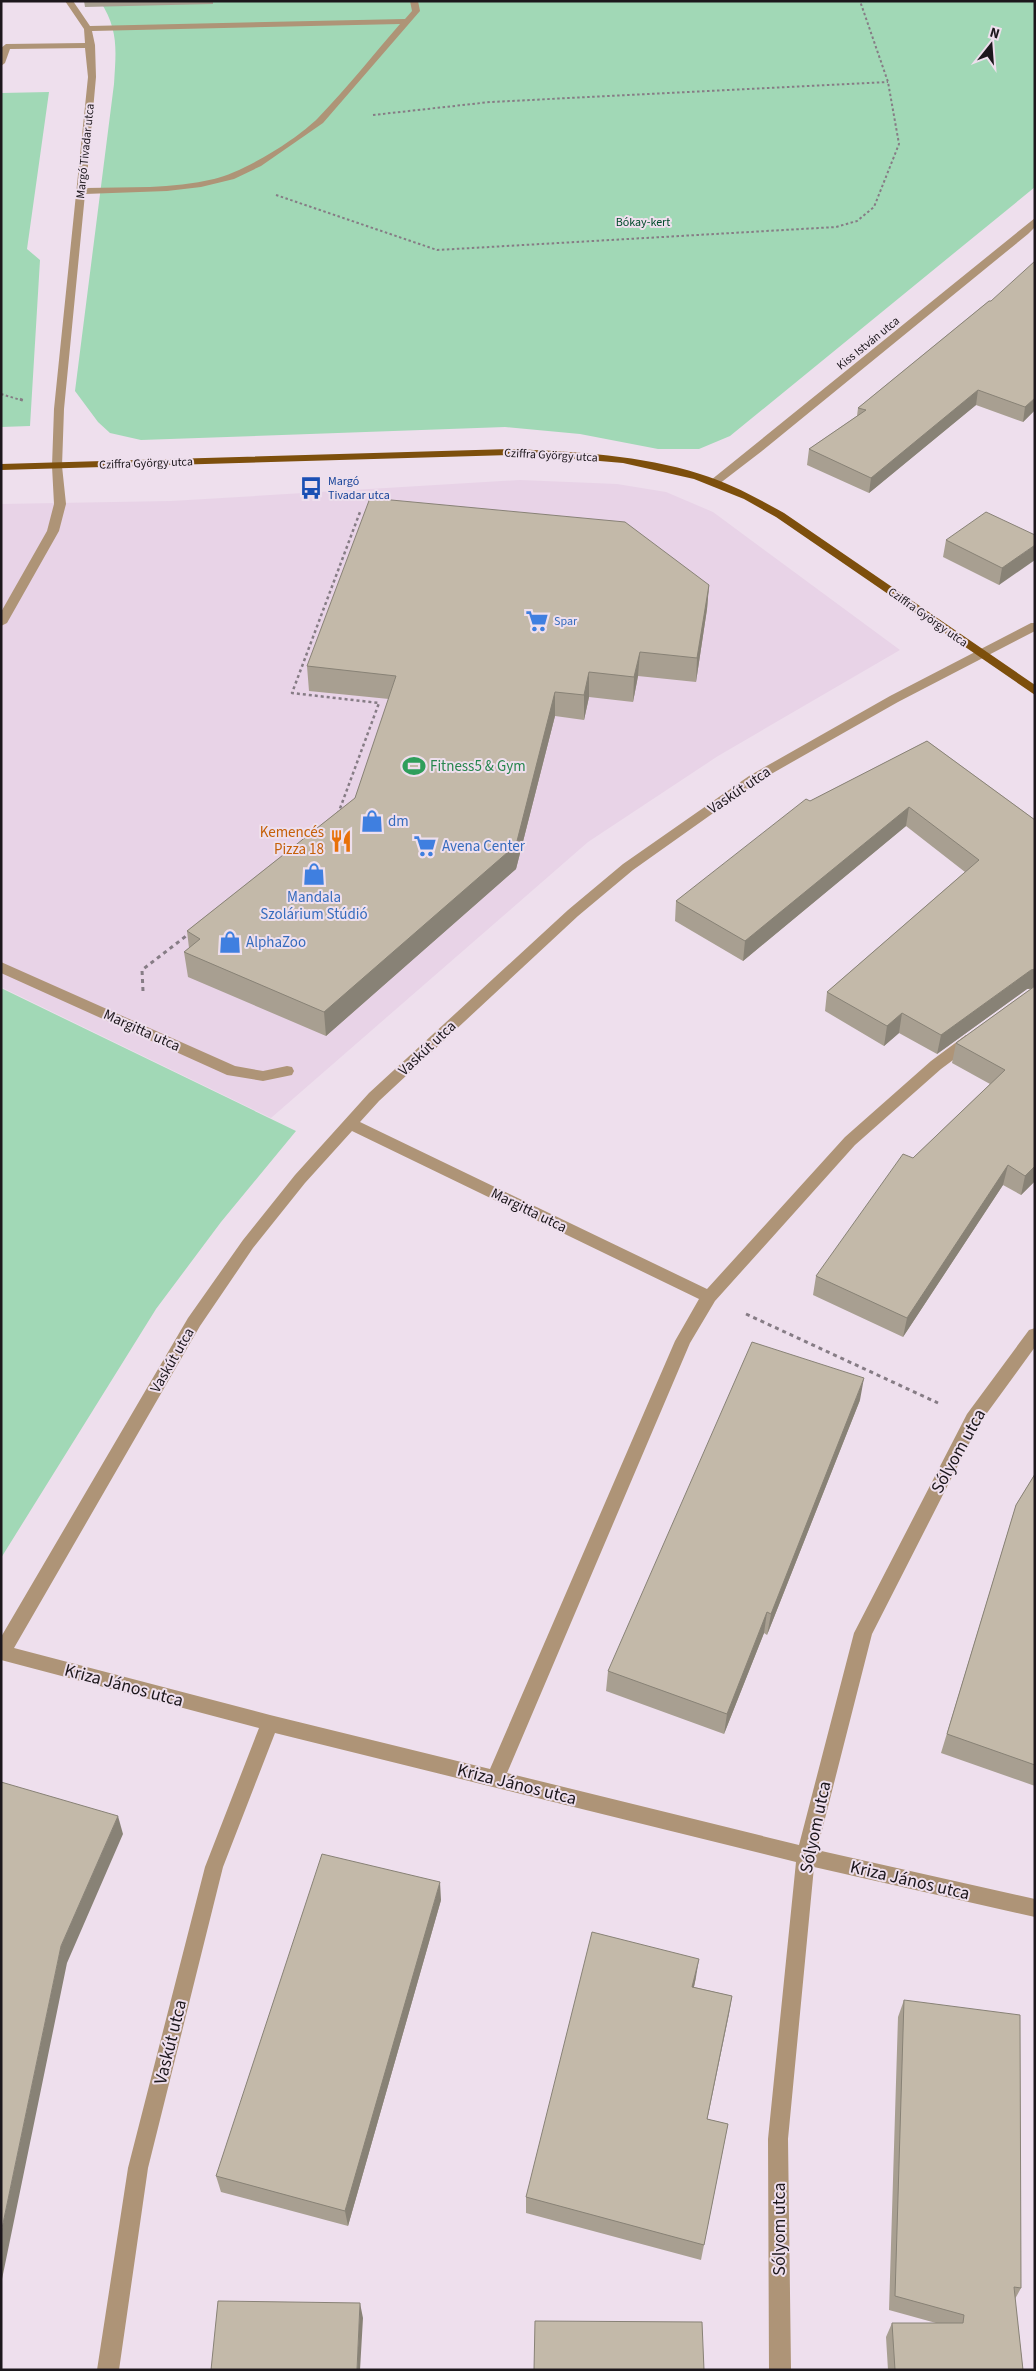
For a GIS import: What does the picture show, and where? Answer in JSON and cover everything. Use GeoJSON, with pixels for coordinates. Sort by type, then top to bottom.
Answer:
{"type":"FeatureCollection","features":[{"type":"Feature","properties":{"kind":"main road","name":"Cziffra György utca"},"geometry":{"type":"LineString","coordinates":[[1,467],[514,452],[623,460],[672,470],[715,482],[748,497],[780,515],[1035,691]]}},
{"type":"Feature","properties":{"kind":"street","name":"Margó Tivadar utca"},"geometry":{"type":"LineString","coordinates":[[1,623],[53,531],[60,504],[57,466],[59,409],[92,77],[91,44],[88,29],[69,1]]}},
{"type":"Feature","properties":{"kind":"street"},"geometry":{"type":"LineString","coordinates":[[80,191],[185,186],[219,181],[237,174],[304,134],[320,120],[416,11],[414,1]]}},
{"type":"Feature","properties":{"kind":"street"},"geometry":{"type":"LineString","coordinates":[[88,29],[408,21]]}},
{"type":"Feature","properties":{"kind":"street"},"geometry":{"type":"LineString","coordinates":[[1,63],[6,47],[91,44]]}},
{"type":"Feature","properties":{"kind":"street","name":"Kiss István utca"},"geometry":{"type":"LineString","coordinates":[[715,482],[1024,232],[1035,221]]}},
{"type":"Feature","properties":{"kind":"street","name":"Vaskút utca"},"geometry":{"type":"LineString","coordinates":[[2,1652],[194,1322],[248,1244],[300,1179],[349,1123],[573,913],[628,867],[752,779],[980,653],[1035,626]]}},
{"type":"Feature","properties":{"kind":"street","name":"Margitta utca"},"geometry":{"type":"LineString","coordinates":[[1,967],[232,1071],[263,1076],[287,1071]]}},
{"type":"Feature","properties":{"kind":"street"},"geometry":{"type":"LineString","coordinates":[[495,1779],[683,1341],[709,1297],[850,1141],[936,1065],[984,1029]]}},
{"type":"Feature","properties":{"kind":"street","name":"Margitta utca"},"geometry":{"type":"LineString","coordinates":[[349,1123],[709,1297]]}},
{"type":"Feature","properties":{"kind":"street","name":"Sólyom utca"},"geometry":{"type":"LineString","coordinates":[[780,2370],[778,2139],[806,1856],[863,1633],[973,1419],[1035,1334]]}},
{"type":"Feature","properties":{"kind":"street","name":"Kriza János utca"},"geometry":{"type":"LineString","coordinates":[[2,1652],[270,1723],[495,1779],[806,1856],[1035,1908]]}},
{"type":"Feature","properties":{"kind":"street","name":"Vaskút utca"},"geometry":{"type":"LineString","coordinates":[[108,2370],[138,2168],[214,1867],[270,1723]]}},
{"type":"Feature","properties":{"kind":"path"},"geometry":{"type":"LineString","coordinates":[[219,181],[276,194],[437,250],[836,228],[857,221],[874,207],[899,144],[888,82],[860,1]]}},
{"type":"Feature","properties":{"kind":"path"},"geometry":{"type":"LineString","coordinates":[[320,120],[490,102],[888,82]]}},
{"type":"Feature","properties":{"kind":"path"},"geometry":{"type":"LineString","coordinates":[[334,823],[379,703],[292,693],[360,512]]}},
{"type":"Feature","properties":{"kind":"path"},"geometry":{"type":"LineString","coordinates":[[146,1032],[142,970],[196,929]]}},
{"type":"Feature","properties":{"kind":"path"},"geometry":{"type":"LineString","coordinates":[[709,1297],[973,1419]]}},
{"type":"Feature","properties":{"kind":"shaded area"},"geometry":{"type":"Polygon","coordinates":[[[520,480],[617,484],[666,492],[713,512],[900,650],[718,756],[588,842],[271,1118],[1,987],[1,504],[171,501],[520,480]]]}},
{"type":"Feature","properties":{"kind":"green space","name":"Bókay-kert"},"geometry":{"type":"Polygon","coordinates":[[[100,1],[1035,1],[1035,187],[730,436],[699,449],[658,449],[580,434],[505,427],[141,440],[110,433],[98,422],[75,391],[114,84],[115,41],[110,22],[100,1]]]}},
{"type":"Feature","properties":{"kind":"green space"},"geometry":{"type":"Polygon","coordinates":[[[49,92],[27,249],[40,260],[30,426],[1,427],[1,93],[49,92]]]}},
{"type":"Feature","properties":{"kind":"green space"},"geometry":{"type":"Polygon","coordinates":[[[1,988],[296,1131],[221,1222],[156,1309],[1,1558],[1,988]]]}},
{"type":"Feature","properties":{"kind":"building"},"geometry":{"type":"Polygon","coordinates":[[[1035,261],[1035,398],[1025,407],[978,390],[871,478],[809,449],[866,410],[858,408],[991,301],[1035,261]]]}},
{"type":"Feature","properties":{"kind":"building"},"geometry":{"type":"Polygon","coordinates":[[[370,498],[625,522],[709,585],[697,658],[640,652],[634,677],[589,672],[584,695],[555,692],[516,845],[324,1012],[184,952],[200,939],[187,931],[355,798],[396,676],[307,666],[370,498]]]}},
{"type":"Feature","properties":{"kind":"building"},"geometry":{"type":"Polygon","coordinates":[[[986,512],[1035,535],[1035,545],[1002,568],[946,540],[986,512]]]}},
{"type":"Feature","properties":{"kind":"building"},"geometry":{"type":"Polygon","coordinates":[[[927,741],[1035,820],[1035,969],[941,1035],[902,1013],[887,1026],[827,992],[979,860],[909,807],[745,941],[676,901],[806,799],[810,801],[927,741]]]}},
{"type":"Feature","properties":{"kind":"building"},"geometry":{"type":"Polygon","coordinates":[[[1035,986],[1035,1166],[1025,1176],[1008,1165],[907,1318],[816,1276],[903,1154],[913,1158],[1005,1070],[956,1043],[1035,986]]]}},
{"type":"Feature","properties":{"kind":"building"},"geometry":{"type":"Polygon","coordinates":[[[752,1342],[864,1378],[771,1614],[767,1612],[727,1714],[608,1671],[752,1342]]]}},
{"type":"Feature","properties":{"kind":"building"},"geometry":{"type":"Polygon","coordinates":[[[1035,1474],[1035,1765],[947,1734],[1016,1505],[1035,1474]]]}},
{"type":"Feature","properties":{"kind":"building"},"geometry":{"type":"Polygon","coordinates":[[[1,1782],[118,1816],[61,1946],[1,2233],[1,1782]]]}},
{"type":"Feature","properties":{"kind":"building"},"geometry":{"type":"Polygon","coordinates":[[[322,1854],[440,1882],[345,2211],[216,2176],[322,1854]]]}},
{"type":"Feature","properties":{"kind":"building"},"geometry":{"type":"Polygon","coordinates":[[[592,1932],[699,1959],[692,1987],[732,1996],[707,2119],[728,2124],[704,2245],[526,2197],[592,1932]]]}},
{"type":"Feature","properties":{"kind":"building"},"geometry":{"type":"Polygon","coordinates":[[[904,2000],[1020,2015],[1021,2288],[1014,2287],[1023,2370],[895,2370],[892,2323],[963,2323],[964,2315],[895,2296],[904,2000]]]}},
{"type":"Feature","properties":{"kind":"building"},"geometry":{"type":"Polygon","coordinates":[[[218,2301],[360,2303],[357,2370],[211,2370],[218,2301]]]}},
{"type":"Feature","properties":{"kind":"building"},"geometry":{"type":"Polygon","coordinates":[[[535,2321],[702,2322],[704,2370],[534,2370],[535,2321]]]}},
{"type":"Feature","properties":{"kind":"place","name":"Margó Tivadar utca"},"geometry":{"type":"Point","coordinates":[311,488]}},
{"type":"Feature","properties":{"kind":"place","name":"Spar"},"geometry":{"type":"Point","coordinates":[537,621]}},
{"type":"Feature","properties":{"kind":"place","name":"Fitness5 & Gym"},"geometry":{"type":"Point","coordinates":[414,766]}},
{"type":"Feature","properties":{"kind":"place","name":"dm"},"geometry":{"type":"Point","coordinates":[372,821]}},
{"type":"Feature","properties":{"kind":"place","name":"Kemencés Pizza 18"},"geometry":{"type":"Point","coordinates":[341,841]}},
{"type":"Feature","properties":{"kind":"place","name":"Avena Center"},"geometry":{"type":"Point","coordinates":[425,846]}},
{"type":"Feature","properties":{"kind":"place","name":"Mandala Szolárium Stúdió"},"geometry":{"type":"Point","coordinates":[314,874]}},
{"type":"Feature","properties":{"kind":"place","name":"AlphaZoo"},"geometry":{"type":"Point","coordinates":[230,942]}}]}
